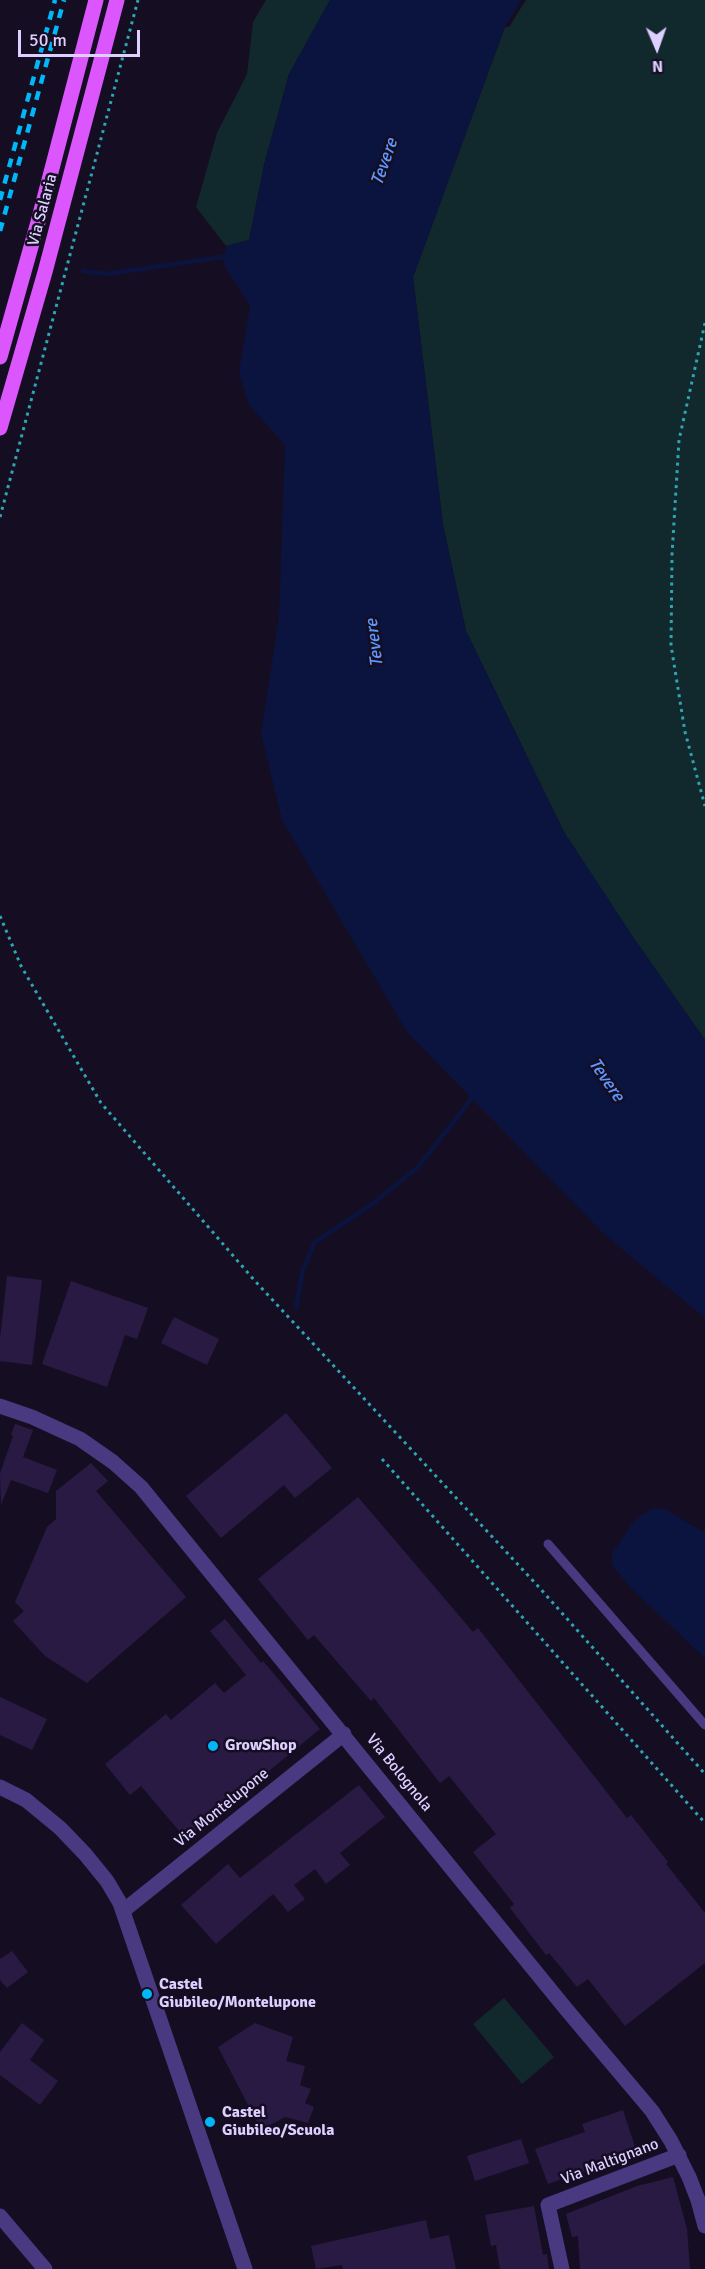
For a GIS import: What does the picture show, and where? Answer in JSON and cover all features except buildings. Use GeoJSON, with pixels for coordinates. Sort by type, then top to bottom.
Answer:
{"type":"FeatureCollection","features":[{"type":"Feature","properties":{"kind":"main road","name":"Via Salaria"},"geometry":{"type":"LineString","coordinates":[[0,357],[96,0]]}},
{"type":"Feature","properties":{"kind":"main road","name":"Via Salaria"},"geometry":{"type":"LineString","coordinates":[[0,428],[45,272],[117,0]]}},
{"type":"Feature","properties":{"kind":"street","name":"Via Bolognola"},"geometry":{"type":"LineString","coordinates":[[0,1406],[67,1432],[104,1455],[133,1479],[652,2111],[679,2155],[699,2200],[705,2226]]}},
{"type":"Feature","properties":{"kind":"street","name":"Via Montelupone"},"geometry":{"type":"LineString","coordinates":[[123,1911],[344,1734]]}},
{"type":"Feature","properties":{"kind":"street"},"geometry":{"type":"LineString","coordinates":[[0,1786],[44,1813],[66,1834],[107,1881],[123,1911],[245,2269]]}},
{"type":"Feature","properties":{"kind":"street","name":"Via Maltignano"},"geometry":{"type":"LineString","coordinates":[[562,2269],[548,2205],[679,2155]]}},
{"type":"Feature","properties":{"kind":"street"},"geometry":{"type":"LineString","coordinates":[[0,2216],[45,2269]]}},
{"type":"Feature","properties":{"kind":"lane"},"geometry":{"type":"LineString","coordinates":[[548,1544],[705,1725]]}},
{"type":"Feature","properties":{"kind":"path"},"geometry":{"type":"LineString","coordinates":[[0,517],[138,0]]}},
{"type":"Feature","properties":{"kind":"path"},"geometry":{"type":"LineString","coordinates":[[705,322],[679,440],[672,555],[671,645],[685,732],[705,806]]}},
{"type":"Feature","properties":{"kind":"path"},"geometry":{"type":"LineString","coordinates":[[0,916],[21,966],[101,1103],[255,1281],[537,1585],[705,1774]]}},
{"type":"Feature","properties":{"kind":"path"},"geometry":{"type":"LineString","coordinates":[[382,1459],[705,1823]]}},
{"type":"Feature","properties":{"kind":"green space"},"geometry":{"type":"Polygon","coordinates":[[[266,0],[330,0],[289,74],[264,165],[249,240],[226,246],[196,207],[217,133],[247,74],[253,22],[266,0]]]}},
{"type":"Feature","properties":{"kind":"green space"},"geometry":{"type":"Polygon","coordinates":[[[526,0],[705,0],[705,1040],[633,937],[564,832],[466,631],[443,525],[413,277],[505,27],[509,27],[526,0]]]}},
{"type":"Feature","properties":{"kind":"green space"},"geometry":{"type":"Polygon","coordinates":[[[504,1998],[554,2057],[522,2084],[473,2024],[504,1998]]]}},
{"type":"Feature","properties":{"kind":"water","name":"Tevere"},"geometry":{"type":"Polygon","coordinates":[[[330,0],[521,0],[505,27],[413,277],[443,525],[466,631],[564,832],[633,937],[705,1040],[705,1318],[604,1234],[407,1032],[282,820],[261,734],[279,616],[285,445],[249,405],[239,373],[250,306],[224,265],[226,246],[249,240],[264,165],[289,74],[330,0]]]}},
{"type":"Feature","properties":{"kind":"water"},"geometry":{"type":"Polygon","coordinates":[[[652,1508],[665,1509],[705,1533],[705,1658],[632,1589],[612,1565],[612,1554],[634,1521],[652,1508]]]}},
{"type":"Feature","properties":{"kind":"waterway"},"geometry":{"type":"LineString","coordinates":[[83,271],[107,274],[229,256]]}},
{"type":"Feature","properties":{"kind":"waterway"},"geometry":{"type":"LineString","coordinates":[[296,1308],[303,1269],[315,1242],[371,1205],[418,1167],[472,1098]]}},
{"type":"Feature","properties":{"kind":"railway"},"geometry":{"type":"LineString","coordinates":[[0,200],[55,0]]}},
{"type":"Feature","properties":{"kind":"railway"},"geometry":{"type":"LineString","coordinates":[[0,231],[64,0]]}},
{"type":"Feature","properties":{"kind":"place","name":"GrowShop"},"geometry":{"type":"Point","coordinates":[213,1746]}},
{"type":"Feature","properties":{"kind":"place","name":"Castel Giubileo/Montelupone"},"geometry":{"type":"Point","coordinates":[147,1994]}},
{"type":"Feature","properties":{"kind":"place","name":"Castel Giubileo/Scuola"},"geometry":{"type":"Point","coordinates":[210,2122]}}]}
